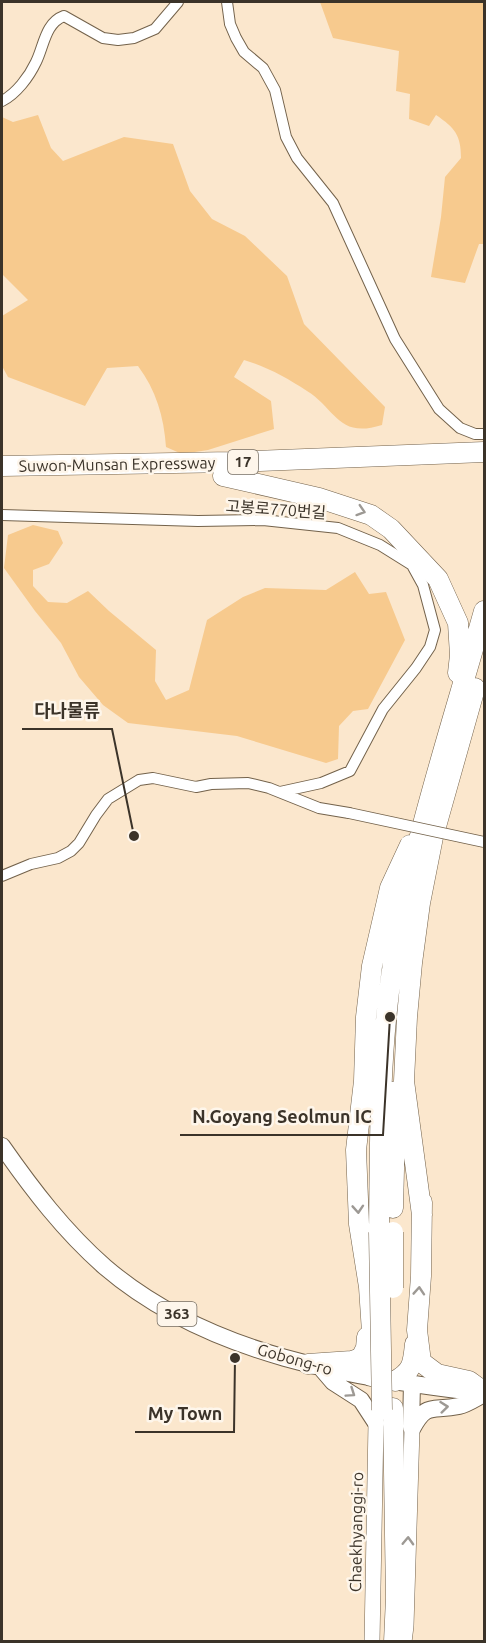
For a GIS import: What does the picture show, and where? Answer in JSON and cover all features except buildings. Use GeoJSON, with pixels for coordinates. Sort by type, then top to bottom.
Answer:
{"type":"FeatureCollection","features":[{"type":"Feature","properties":{"kind":"highway","name":"Suwon-Munsan Expressway"},"geometry":{"type":"LineString","coordinates":[[2,465],[231,462],[484,452]]}},
{"type":"Feature","properties":{"kind":"highway","name":"Suwon-Munsan Expressway"},"geometry":{"type":"LineString","coordinates":[[2,478],[223,476],[484,466]]}},
{"type":"Feature","properties":{"kind":"highway"},"geometry":{"type":"LineString","coordinates":[[223,476],[319,498],[371,515],[391,529],[438,579],[458,623],[460,655],[457,691],[441,757],[433,837],[410,947],[400,1018],[393,1208],[386,1232]]}},
{"type":"Feature","properties":{"kind":"highway"},"geometry":{"type":"LineString","coordinates":[[441,757],[484,611]]}},
{"type":"Feature","properties":{"kind":"highway"},"geometry":{"type":"LineString","coordinates":[[382,1641],[386,1232],[380,1124],[384,1040],[391,977],[404,904],[484,653]]}},
{"type":"Feature","properties":{"kind":"highway"},"geometry":{"type":"LineString","coordinates":[[371,1376],[373,1347],[369,1287],[359,1224],[355,1167],[372,966],[390,888],[408,847],[434,812],[484,695]]}},
{"type":"Feature","properties":{"kind":"highway"},"geometry":{"type":"LineString","coordinates":[[393,1208],[390,1176],[390,1118],[396,993],[414,902],[428,867]]}},
{"type":"Feature","properties":{"kind":"highway"},"geometry":{"type":"LineString","coordinates":[[404,1382],[403,1376],[411,1368],[417,1330],[421,1276],[423,1192],[415,1058],[416,1018],[428,905],[428,867]]}},
{"type":"Feature","properties":{"kind":"highway"},"geometry":{"type":"LineString","coordinates":[[420,903],[407,1017],[405,1081],[422,1215]]}},
{"type":"Feature","properties":{"kind":"highway"},"geometry":{"type":"LineString","coordinates":[[315,1366],[361,1358],[366,1348],[369,1287]]}},
{"type":"Feature","properties":{"kind":"highway"},"geometry":{"type":"LineString","coordinates":[[417,1330],[421,1362],[437,1374],[468,1381],[484,1393]]}},
{"type":"Feature","properties":{"kind":"highway"},"geometry":{"type":"LineString","coordinates":[[384,1414],[396,1598],[394,1641]]}},
{"type":"Feature","properties":{"kind":"main road","name":"Gobong-ro"},"geometry":{"type":"LineString","coordinates":[[2,1146],[54,1216],[105,1266],[152,1302],[206,1329],[273,1355],[315,1366],[484,1393]]}},
{"type":"Feature","properties":{"kind":"main road"},"geometry":{"type":"LineString","coordinates":[[315,1366],[333,1382],[384,1414]]}},
{"type":"Feature","properties":{"kind":"main road"},"geometry":{"type":"LineString","coordinates":[[384,1414],[375,1402],[404,1382],[412,1429],[404,1641]]}},
{"type":"Feature","properties":{"kind":"main road"},"geometry":{"type":"LineString","coordinates":[[412,1429],[419,1415],[425,1410],[458,1406],[484,1393]]}},
{"type":"Feature","properties":{"kind":"main road","name":"Chaekhyanggi-ro"},"geometry":{"type":"LineString","coordinates":[[372,1641],[384,1414]]}},
{"type":"Feature","properties":{"kind":"street"},"geometry":{"type":"LineString","coordinates":[[2,100],[9,97],[28,75],[36,62],[46,33],[56,19],[64,16],[74,20],[91,33],[103,38],[118,40],[134,38],[155,29],[178,2]]}},
{"type":"Feature","properties":{"kind":"street"},"geometry":{"type":"LineString","coordinates":[[227,2],[230,24],[236,38],[244,52],[263,68],[275,90],[286,137],[297,158],[333,203],[395,339],[439,409],[460,428],[475,434],[484,434]]}},
{"type":"Feature","properties":{"kind":"street","name":"고봉로770번길"},"geometry":{"type":"LineString","coordinates":[[2,515],[263,520],[338,528],[380,545],[412,565],[423,585],[435,630],[430,647],[383,709],[350,771],[321,783],[280,792]]}},
{"type":"Feature","properties":{"kind":"street"},"geometry":{"type":"LineString","coordinates":[[2,876],[31,864],[58,858],[71,851],[108,800],[139,780],[153,778],[196,787],[211,784],[248,783],[280,792],[319,808],[484,842]]}},
{"type":"Feature","properties":{"kind":"shaded area"},"geometry":{"type":"Polygon","coordinates":[[[320,2],[484,2],[484,244],[479,244],[465,283],[431,277],[445,177],[461,158],[460,143],[456,133],[436,115],[429,126],[409,119],[410,94],[396,91],[399,51],[333,38],[320,2]]]}},
{"type":"Feature","properties":{"kind":"shaded area"},"geometry":{"type":"Polygon","coordinates":[[[38,115],[51,148],[63,161],[124,137],[173,144],[190,191],[212,219],[245,236],[287,276],[304,324],[385,407],[382,425],[356,428],[347,425],[317,398],[299,386],[269,369],[244,360],[234,377],[271,401],[274,429],[208,450],[182,454],[166,447],[158,404],[138,366],[107,368],[85,406],[8,377],[2,366],[2,316],[28,300],[2,274],[2,117],[13,122],[38,115]]]}},
{"type":"Feature","properties":{"kind":"shaded area"},"geometry":{"type":"Polygon","coordinates":[[[33,525],[58,531],[63,543],[49,564],[33,570],[33,586],[48,602],[67,603],[88,591],[156,650],[155,681],[166,700],[189,690],[207,620],[243,597],[265,588],[326,590],[355,572],[369,594],[386,592],[405,640],[368,709],[353,711],[339,726],[338,759],[326,763],[237,736],[128,723],[103,705],[79,677],[61,643],[4,568],[8,535],[33,525]]]}},
{"type":"Feature","properties":{"kind":"place","name":"다나물류"},"geometry":{"type":"Point","coordinates":[134,836]}},
{"type":"Feature","properties":{"kind":"place","name":"N.Goyang Seolmun IC"},"geometry":{"type":"Point","coordinates":[390,1017]}},
{"type":"Feature","properties":{"kind":"place","name":"My Town"},"geometry":{"type":"Point","coordinates":[235,1358]}}]}
